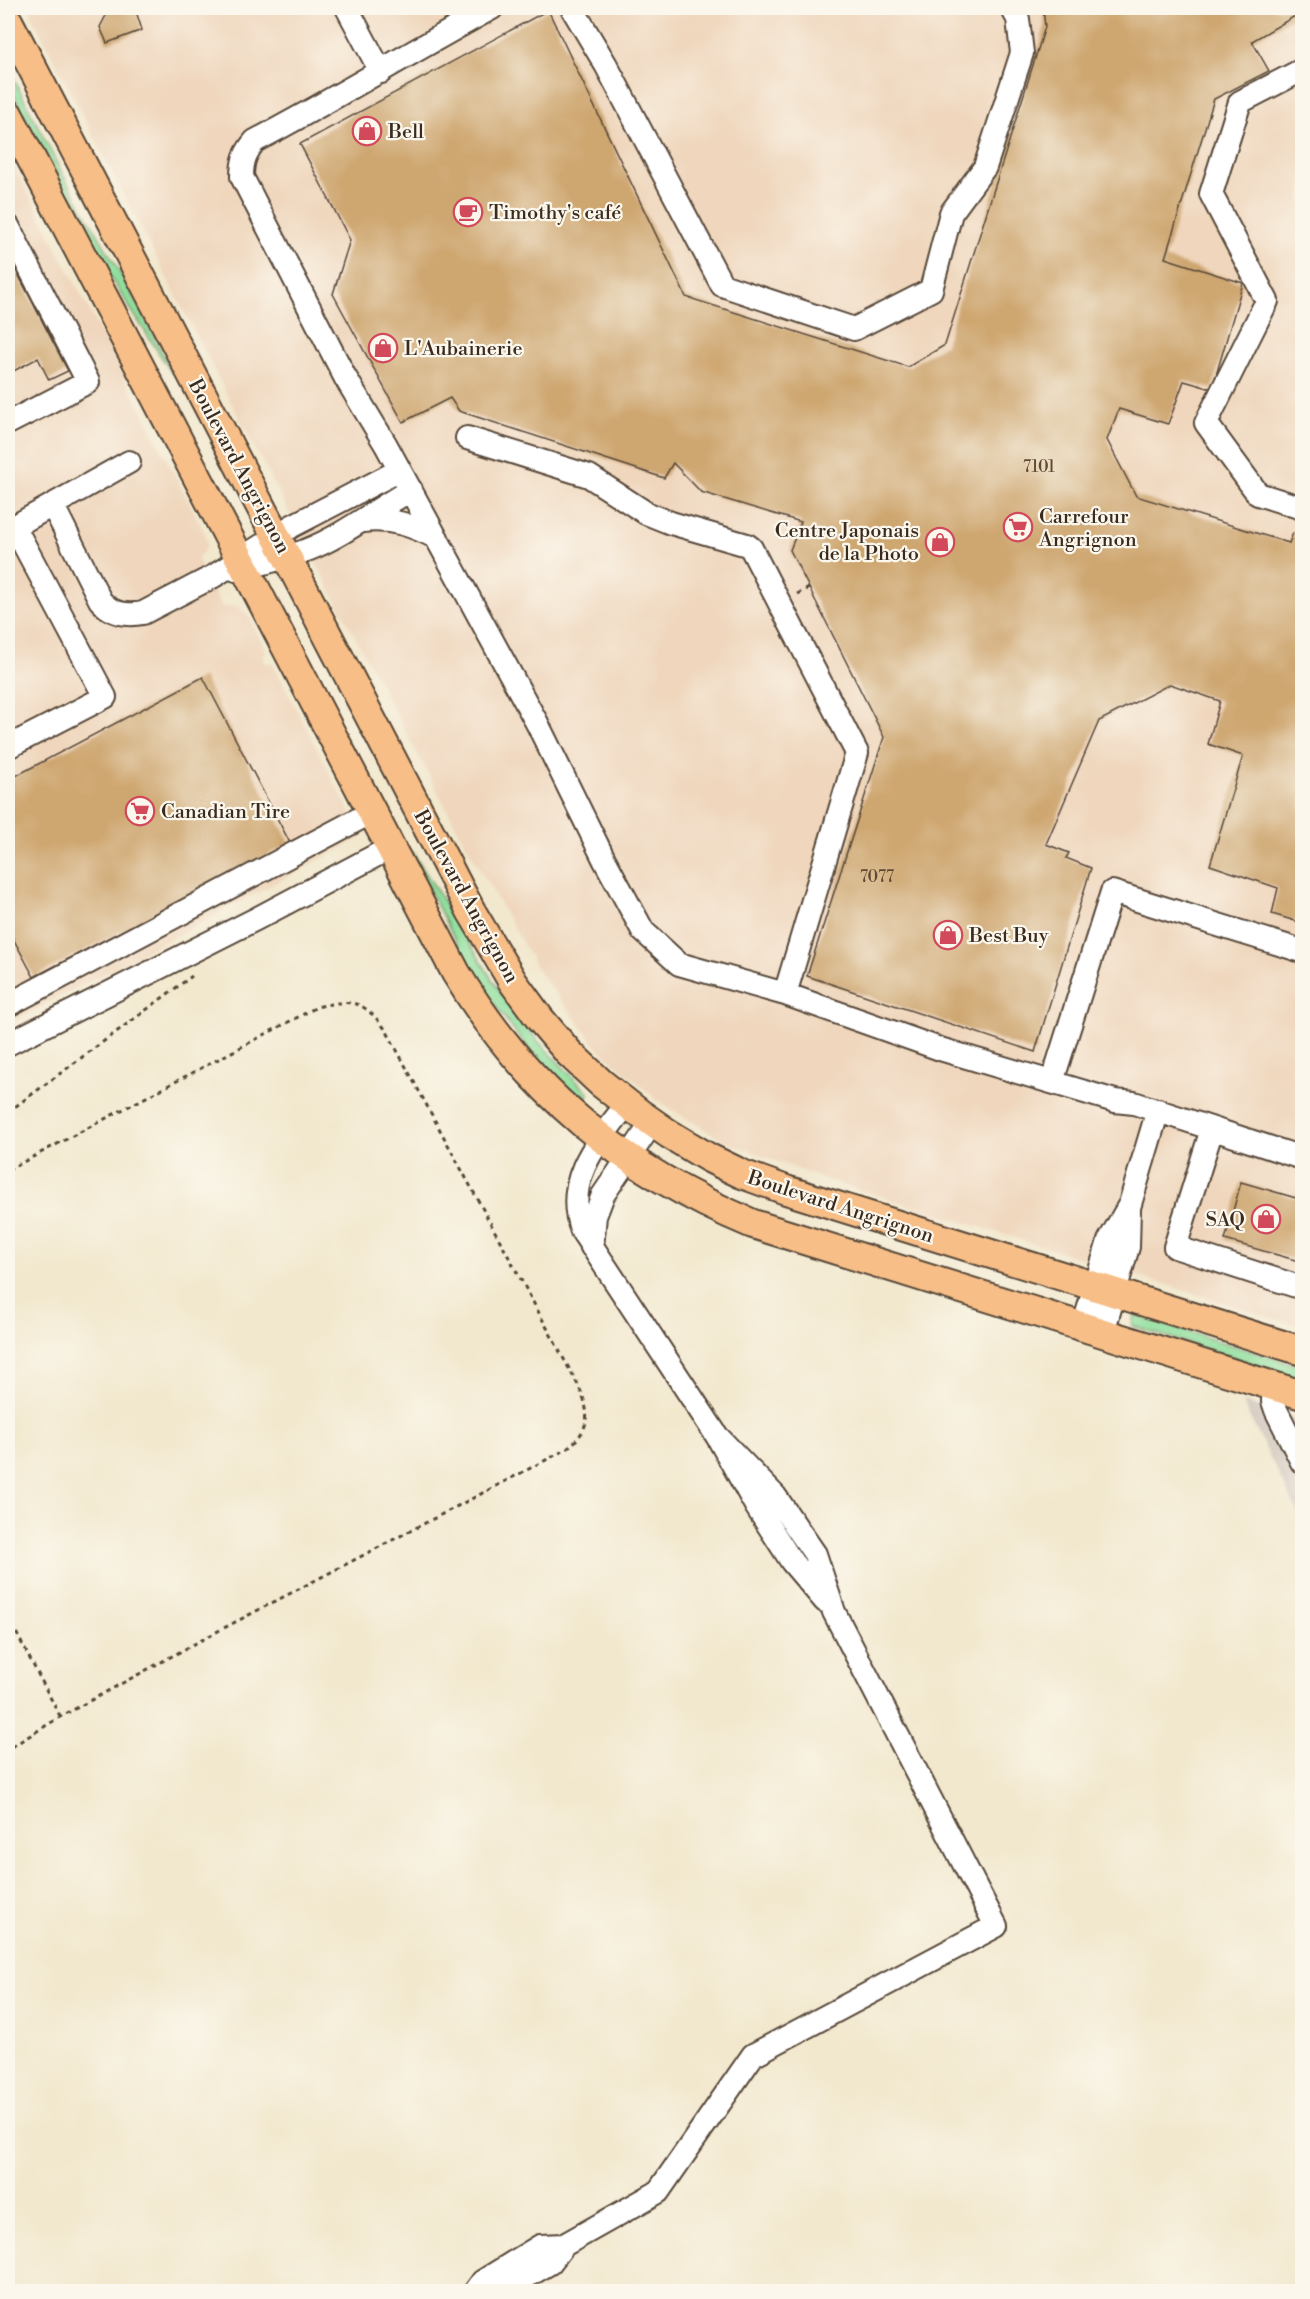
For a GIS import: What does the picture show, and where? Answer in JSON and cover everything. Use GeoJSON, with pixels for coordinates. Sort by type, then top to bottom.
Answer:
{"type":"FeatureCollection","features":[{"type":"Feature","properties":{"kind":"main road","name":"Boulevard Angrignon"},"geometry":{"type":"LineString","coordinates":[[8,21],[500,962],[526,1002],[569,1053],[652,1123],[709,1158],[755,1179],[1302,1351]]}},
{"type":"Feature","properties":{"kind":"main road"},"geometry":{"type":"LineString","coordinates":[[8,114],[456,973],[488,1022],[527,1070],[600,1138],[627,1158],[690,1196],[753,1224],[1302,1395]]}},
{"type":"Feature","properties":{"kind":"lane"},"geometry":{"type":"LineString","coordinates":[[347,8],[381,72]]}},
{"type":"Feature","properties":{"kind":"lane"},"geometry":{"type":"LineString","coordinates":[[492,8],[416,48],[381,72],[255,141],[246,153],[242,164],[242,177],[345,377],[400,470],[537,723],[604,859],[643,931],[679,964],[785,994],[940,1049],[1115,1101],[1134,1103],[1158,1110],[1302,1158]]}},
{"type":"Feature","properties":{"kind":"lane"},"geometry":{"type":"LineString","coordinates":[[572,8],[606,65],[722,285],[854,329],[931,290],[951,213],[986,167],[1022,53],[1018,19],[1012,8]]}},
{"type":"Feature","properties":{"kind":"lane"},"geometry":{"type":"LineString","coordinates":[[1302,70],[1240,102],[1211,194],[1267,301],[1206,423],[1258,494],[1302,507]]}},
{"type":"Feature","properties":{"kind":"lane"},"geometry":{"type":"LineString","coordinates":[[8,226],[88,382],[8,423]]}},
{"type":"Feature","properties":{"kind":"lane"},"geometry":{"type":"LineString","coordinates":[[467,438],[589,476],[646,513],[670,524],[751,548],[857,753],[785,994]]}},
{"type":"Feature","properties":{"kind":"lane"},"geometry":{"type":"LineString","coordinates":[[8,747],[105,697],[11,528],[129,462]]}},
{"type":"Feature","properties":{"kind":"lane"},"geometry":{"type":"LineString","coordinates":[[281,546],[292,526],[400,470]]}},
{"type":"Feature","properties":{"kind":"lane"},"geometry":{"type":"LineString","coordinates":[[53,506],[100,600],[112,611],[132,615],[143,613],[214,576],[281,546],[307,550],[363,521],[379,507],[411,490]]}},
{"type":"Feature","properties":{"kind":"lane"},"geometry":{"type":"LineString","coordinates":[[363,521],[379,519],[401,522],[437,538]]}},
{"type":"Feature","properties":{"kind":"lane"},"geometry":{"type":"LineString","coordinates":[[8,1005],[372,812]]}},
{"type":"Feature","properties":{"kind":"lane"},"geometry":{"type":"LineString","coordinates":[[8,1044],[256,919],[390,848]]}},
{"type":"Feature","properties":{"kind":"lane"},"geometry":{"type":"LineString","coordinates":[[1052,1083],[1112,892],[1302,951]]}},
{"type":"Feature","properties":{"kind":"lane"},"geometry":{"type":"LineString","coordinates":[[500,2292],[550,2263],[564,2245],[658,2192],[753,2055],[996,1926],[834,1612],[792,1562],[756,1506],[717,1436],[582,1230],[577,1208],[582,1168],[600,1138],[627,1104]]}},
{"type":"Feature","properties":{"kind":"lane"},"geometry":{"type":"LineString","coordinates":[[1093,1330],[1105,1290],[1109,1240],[1130,1204],[1158,1110]]}},
{"type":"Feature","properties":{"kind":"lane"},"geometry":{"type":"LineString","coordinates":[[592,1247],[597,1207],[652,1123]]}},
{"type":"Feature","properties":{"kind":"lane"},"geometry":{"type":"LineString","coordinates":[[1212,1129],[1175,1247],[1302,1288]]}},
{"type":"Feature","properties":{"kind":"lane"},"geometry":{"type":"LineString","coordinates":[[1274,1386],[1273,1401],[1276,1410],[1302,1462]]}},
{"type":"Feature","properties":{"kind":"lane"},"geometry":{"type":"LineString","coordinates":[[475,2292],[483,2281],[540,2246],[564,2245]]}},
{"type":"Feature","properties":{"kind":"path"},"geometry":{"type":"LineString","coordinates":[[791,597],[809,588]]}},
{"type":"Feature","properties":{"kind":"path"},"geometry":{"type":"LineString","coordinates":[[8,1112],[180,986],[197,971]]}},
{"type":"Feature","properties":{"kind":"path"},"geometry":{"type":"LineString","coordinates":[[8,1170],[317,1007],[339,1002],[356,1003],[372,1012],[386,1030],[579,1387],[587,1406],[586,1423],[579,1438],[557,1455],[220,1630],[60,1717],[8,1749]]}},
{"type":"Feature","properties":{"kind":"path"},"geometry":{"type":"LineString","coordinates":[[8,1617],[60,1717]]}},
{"type":"Feature","properties":{"kind":"shaded area","name":"Carrefour Angrignon"},"geometry":{"type":"Polygon","coordinates":[[[31,8],[1302,8],[1302,1327],[818,1177],[724,1141],[658,1101],[600,1050],[541,975],[466,845],[250,439],[32,17],[31,8]]]}},
{"type":"Feature","properties":{"kind":"shaded area"},"geometry":{"type":"Polygon","coordinates":[[[8,154],[205,533],[207,544],[205,550],[197,558],[222,607],[237,606],[247,614],[267,653],[262,656],[267,664],[272,662],[363,837],[8,1024],[8,154]]]}},
{"type":"Feature","properties":{"kind":"shaded area"},"geometry":{"type":"Polygon","coordinates":[[[1242,1402],[1302,1422],[1302,1520],[1242,1402]]]}},
{"type":"Feature","properties":{"kind":"green space"},"geometry":{"type":"Polygon","coordinates":[[[8,68],[64,177],[125,281],[173,372],[111,278],[8,83],[8,68]]]}},
{"type":"Feature","properties":{"kind":"green space"},"geometry":{"type":"Polygon","coordinates":[[[412,851],[502,995],[536,1039],[588,1093],[588,1101],[580,1101],[554,1075],[494,1004],[455,939],[410,852],[412,851]]]}},
{"type":"Feature","properties":{"kind":"green space"},"geometry":{"type":"Polygon","coordinates":[[[1134,1315],[1302,1367],[1302,1379],[1132,1326],[1134,1315]]]}},
{"type":"Feature","properties":{"kind":"building"},"geometry":{"type":"Polygon","coordinates":[[[110,8],[135,8],[142,30],[107,43],[100,27],[110,8]]]}},
{"type":"Feature","properties":{"kind":"building","name":"Carrefour Angrignon"},"geometry":{"type":"Polygon","coordinates":[[[1043,8],[1302,8],[1302,12],[1252,41],[1269,71],[1214,99],[1165,258],[1243,283],[1212,389],[1184,381],[1168,424],[1119,409],[1107,440],[1136,496],[1289,543],[1293,533],[1302,535],[1302,923],[1272,914],[1278,888],[1210,865],[1243,756],[1208,744],[1220,701],[1170,684],[1099,721],[1046,844],[1069,853],[1066,858],[1091,868],[1035,1052],[807,976],[884,737],[790,550],[801,522],[701,492],[673,463],[664,478],[459,411],[450,398],[403,422],[333,294],[350,240],[300,144],[548,10],[686,297],[908,367],[945,345],[1045,27],[1043,8]]]}},
{"type":"Feature","properties":{"kind":"building"},"geometry":{"type":"Polygon","coordinates":[[[8,255],[68,371],[49,380],[38,358],[8,374],[8,255]]]}},
{"type":"Feature","properties":{"kind":"building","name":"Canadian Tire"},"geometry":{"type":"Polygon","coordinates":[[[203,677],[290,843],[34,977],[8,929],[8,780],[203,677]]]}},
{"type":"Feature","properties":{"kind":"building","name":"SAQ"},"geometry":{"type":"Polygon","coordinates":[[[1302,1178],[1302,1262],[1225,1240],[1241,1182],[1296,1198],[1302,1178]]]}},
{"type":"Feature","properties":{"kind":"place","name":"Bell"},"geometry":{"type":"Point","coordinates":[367,131]}},
{"type":"Feature","properties":{"kind":"place","name":"Timothy's café"},"geometry":{"type":"Point","coordinates":[468,212]}},
{"type":"Feature","properties":{"kind":"place","name":"L'Aubainerie"},"geometry":{"type":"Point","coordinates":[383,348]}},
{"type":"Feature","properties":{"kind":"place","name":"Carrefour Angrignon"},"geometry":{"type":"Point","coordinates":[1018,527]}},
{"type":"Feature","properties":{"kind":"place","name":"Centre Japonais de la Photo"},"geometry":{"type":"Point","coordinates":[940,542]}},
{"type":"Feature","properties":{"kind":"place","name":"Canadian Tire"},"geometry":{"type":"Point","coordinates":[140,811]}},
{"type":"Feature","properties":{"kind":"place","name":"Best Buy"},"geometry":{"type":"Point","coordinates":[948,935]}},
{"type":"Feature","properties":{"kind":"place","name":"SAQ"},"geometry":{"type":"Point","coordinates":[1266,1219]}}]}
